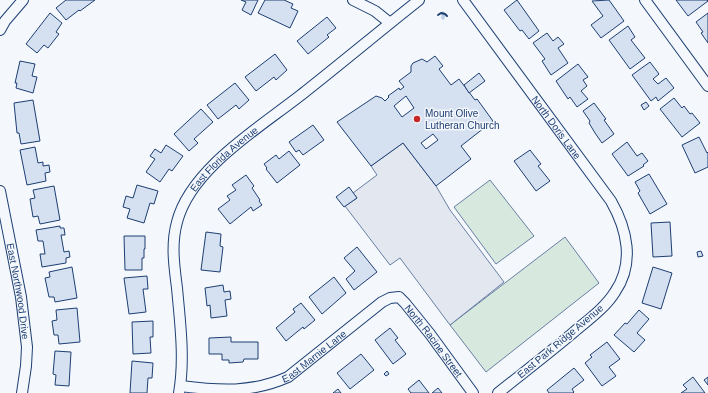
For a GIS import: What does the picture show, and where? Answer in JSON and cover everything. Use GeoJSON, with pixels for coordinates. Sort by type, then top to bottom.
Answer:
{"type":"FeatureCollection","features":[{"type":"Feature","properties":{"kind":"street"},"geometry":{"type":"LineString","coordinates":[[0,30],[5,21],[23,0]]}},
{"type":"Feature","properties":{"kind":"street"},"geometry":{"type":"LineString","coordinates":[[353,0],[375,12],[390,24]]}},
{"type":"Feature","properties":{"kind":"street","name":"East Florida Avenue"},"geometry":{"type":"LineString","coordinates":[[180,389],[182,360],[172,251],[177,222],[185,201],[196,183],[229,150],[305,92],[419,0]]}},
{"type":"Feature","properties":{"kind":"street","name":"North Doris Lane"},"geometry":{"type":"LineString","coordinates":[[463,0],[611,200],[619,214],[624,228],[627,243],[627,263]]}},
{"type":"Feature","properties":{"kind":"street"},"geometry":{"type":"LineString","coordinates":[[645,0],[708,86]]}},
{"type":"Feature","properties":{"kind":"street","name":"East Northwood Drive"},"geometry":{"type":"LineString","coordinates":[[0,191],[21,297],[27,347],[22,393]]}},
{"type":"Feature","properties":{"kind":"street","name":"East Park Ridge Avenue"},"geometry":{"type":"LineString","coordinates":[[498,393],[603,307],[615,292],[624,276],[627,263]]}},
{"type":"Feature","properties":{"kind":"street","name":"East Marnie Lane"},"geometry":{"type":"LineString","coordinates":[[180,389],[243,392],[261,390],[276,385],[377,305],[390,298]]}},
{"type":"Feature","properties":{"kind":"street","name":"North Racine Street"},"geometry":{"type":"LineString","coordinates":[[390,298],[398,298],[405,303],[430,334],[473,393]]}},
{"type":"Feature","properties":{"kind":"shaded area"},"geometry":{"type":"Polygon","coordinates":[[[403,143],[436,186],[450,210],[504,282],[450,325],[400,258],[390,265],[345,206],[357,198],[353,193],[377,175],[371,166],[403,143]]]}},
{"type":"Feature","properties":{"kind":"shaded area"},"geometry":{"type":"Polygon","coordinates":[[[490,180],[534,236],[496,264],[454,207],[490,180]]]}},
{"type":"Feature","properties":{"kind":"shaded area"},"geometry":{"type":"Polygon","coordinates":[[[565,237],[599,283],[486,372],[450,325],[565,237]]]}},
{"type":"Feature","properties":{"kind":"building"},"geometry":{"type":"Polygon","coordinates":[[[66,0],[95,0],[66,20],[56,8],[66,0]]]}},
{"type":"Feature","properties":{"kind":"building"},"geometry":{"type":"Polygon","coordinates":[[[241,0],[258,0],[251,15],[242,10],[246,2],[241,0]]]}},
{"type":"Feature","properties":{"kind":"building"},"geometry":{"type":"Polygon","coordinates":[[[265,0],[284,0],[293,4],[291,8],[298,11],[290,28],[258,13],[265,0]]]}},
{"type":"Feature","properties":{"kind":"building"},"geometry":{"type":"Polygon","coordinates":[[[517,0],[539,31],[529,39],[522,30],[520,31],[504,10],[517,0]]]}},
{"type":"Feature","properties":{"kind":"building"},"geometry":{"type":"Polygon","coordinates":[[[609,0],[624,21],[601,38],[591,25],[603,16],[592,1],[609,0]]]}},
{"type":"Feature","properties":{"kind":"building"},"geometry":{"type":"Polygon","coordinates":[[[676,0],[707,0],[708,1],[688,16],[676,0]]]}},
{"type":"Feature","properties":{"kind":"building"},"geometry":{"type":"Polygon","coordinates":[[[50,13],[62,23],[56,32],[59,34],[48,48],[44,45],[37,53],[26,44],[50,13]]]}},
{"type":"Feature","properties":{"kind":"building"},"geometry":{"type":"Polygon","coordinates":[[[708,13],[708,43],[696,22],[708,13]]]}},
{"type":"Feature","properties":{"kind":"building"},"geometry":{"type":"Polygon","coordinates":[[[327,17],[336,28],[327,35],[329,37],[308,54],[297,41],[327,17]]]}},
{"type":"Feature","properties":{"kind":"building"},"geometry":{"type":"Polygon","coordinates":[[[628,26],[635,37],[631,40],[645,58],[630,69],[609,40],[628,26]]]}},
{"type":"Feature","properties":{"kind":"building"},"geometry":{"type":"Polygon","coordinates":[[[547,33],[553,41],[558,37],[564,44],[558,48],[568,63],[551,75],[542,61],[545,59],[533,43],[547,33]]]}},
{"type":"Feature","properties":{"kind":"building"},"geometry":{"type":"Polygon","coordinates":[[[275,54],[287,70],[276,80],[274,77],[256,91],[245,77],[275,54]]]}},
{"type":"Feature","properties":{"kind":"building","name":"Mount Olive Lutheran Church"},"geometry":{"type":"Polygon","coordinates":[[[435,56],[443,66],[439,69],[451,85],[459,79],[475,100],[477,99],[493,121],[461,146],[471,159],[436,186],[403,143],[371,166],[337,122],[376,96],[385,101],[389,97],[388,96],[399,88],[400,90],[404,87],[399,81],[411,72],[411,66],[413,63],[422,59],[427,62],[435,56]],[[406,96],[394,106],[402,117],[414,108],[406,96]],[[433,134],[421,143],[426,149],[438,140],[433,134]]]}},
{"type":"Feature","properties":{"kind":"building"},"geometry":{"type":"Polygon","coordinates":[[[20,61],[35,64],[32,76],[37,77],[33,93],[16,88],[17,83],[15,83],[20,61]]]}},
{"type":"Feature","properties":{"kind":"building"},"geometry":{"type":"Polygon","coordinates":[[[650,62],[659,74],[653,79],[658,84],[666,78],[674,88],[658,101],[656,97],[651,101],[632,75],[650,62]]]}},
{"type":"Feature","properties":{"kind":"building"},"geometry":{"type":"Polygon","coordinates":[[[578,64],[588,77],[583,80],[587,86],[581,91],[588,99],[577,107],[570,97],[568,99],[556,81],[578,64]]]}},
{"type":"Feature","properties":{"kind":"building"},"geometry":{"type":"Polygon","coordinates":[[[479,73],[485,81],[469,93],[464,85],[479,73]]]}},
{"type":"Feature","properties":{"kind":"building"},"geometry":{"type":"Polygon","coordinates":[[[235,83],[249,100],[239,109],[236,105],[218,119],[207,105],[235,83]]]}},
{"type":"Feature","properties":{"kind":"building"},"geometry":{"type":"Polygon","coordinates":[[[674,98],[682,108],[684,106],[690,114],[692,113],[700,123],[682,137],[660,109],[674,98]]]}},
{"type":"Feature","properties":{"kind":"building"},"geometry":{"type":"Polygon","coordinates":[[[33,100],[40,141],[21,144],[19,133],[17,133],[14,103],[33,100]]]}},
{"type":"Feature","properties":{"kind":"building"},"geometry":{"type":"Polygon","coordinates":[[[646,102],[649,106],[644,110],[641,105],[646,102]]]}},
{"type":"Feature","properties":{"kind":"building"},"geometry":{"type":"Polygon","coordinates":[[[594,103],[606,119],[604,120],[614,134],[602,143],[583,111],[594,103]]]}},
{"type":"Feature","properties":{"kind":"building"},"geometry":{"type":"Polygon","coordinates":[[[201,109],[213,122],[194,139],[198,143],[189,151],[174,134],[201,109]]]}},
{"type":"Feature","properties":{"kind":"building"},"geometry":{"type":"Polygon","coordinates":[[[313,125],[324,140],[303,155],[299,150],[296,152],[289,142],[313,125]]]}},
{"type":"Feature","properties":{"kind":"building"},"geometry":{"type":"Polygon","coordinates":[[[699,137],[707,153],[708,152],[708,167],[695,173],[682,145],[699,137]]]}},
{"type":"Feature","properties":{"kind":"building"},"geometry":{"type":"Polygon","coordinates":[[[627,142],[637,156],[642,153],[648,161],[643,165],[644,166],[628,176],[612,154],[627,142]]]}},
{"type":"Feature","properties":{"kind":"building"},"geometry":{"type":"Polygon","coordinates":[[[166,145],[183,156],[172,171],[169,169],[160,182],[146,172],[155,159],[150,156],[155,149],[161,153],[166,145]]]}},
{"type":"Feature","properties":{"kind":"building"},"geometry":{"type":"Polygon","coordinates":[[[35,147],[38,163],[43,162],[43,166],[49,165],[50,172],[45,173],[46,181],[27,185],[20,150],[35,147]]]}},
{"type":"Feature","properties":{"kind":"building"},"geometry":{"type":"Polygon","coordinates":[[[530,150],[541,164],[538,166],[550,181],[536,191],[514,161],[530,150]]]}},
{"type":"Feature","properties":{"kind":"building"},"geometry":{"type":"Polygon","coordinates":[[[289,151],[300,165],[277,183],[264,164],[276,155],[279,159],[289,151]]]}},
{"type":"Feature","properties":{"kind":"building"},"geometry":{"type":"Polygon","coordinates":[[[649,174],[667,204],[650,214],[638,193],[640,191],[635,182],[649,174]]]}},
{"type":"Feature","properties":{"kind":"building"},"geometry":{"type":"Polygon","coordinates":[[[246,175],[254,186],[252,188],[262,205],[253,211],[251,207],[230,224],[218,209],[230,200],[227,196],[236,190],[232,185],[246,175]]]}},
{"type":"Feature","properties":{"kind":"building"},"geometry":{"type":"Polygon","coordinates":[[[137,185],[158,191],[154,204],[150,203],[144,223],[127,218],[130,209],[123,207],[126,196],[133,198],[137,185]]]}},
{"type":"Feature","properties":{"kind":"building"},"geometry":{"type":"Polygon","coordinates":[[[54,186],[60,220],[40,224],[38,216],[33,217],[30,199],[35,198],[33,190],[54,186]]]}},
{"type":"Feature","properties":{"kind":"building"},"geometry":{"type":"Polygon","coordinates":[[[349,187],[357,198],[344,207],[336,197],[349,187]]]}},
{"type":"Feature","properties":{"kind":"building"},"geometry":{"type":"Polygon","coordinates":[[[670,222],[672,256],[653,257],[651,223],[670,222]]]}},
{"type":"Feature","properties":{"kind":"building"},"geometry":{"type":"Polygon","coordinates":[[[60,226],[60,228],[64,228],[65,235],[61,235],[64,252],[69,251],[70,257],[66,258],[66,263],[42,267],[40,254],[45,254],[43,241],[38,241],[36,230],[60,226]]]}},
{"type":"Feature","properties":{"kind":"building"},"geometry":{"type":"Polygon","coordinates":[[[206,232],[221,234],[220,246],[223,247],[220,272],[201,270],[206,232]]]}},
{"type":"Feature","properties":{"kind":"building"},"geometry":{"type":"Polygon","coordinates":[[[124,236],[145,236],[142,270],[125,270],[124,236]]]}},
{"type":"Feature","properties":{"kind":"building"},"geometry":{"type":"Polygon","coordinates":[[[357,247],[377,272],[354,290],[346,279],[355,271],[344,258],[357,247]]]}},
{"type":"Feature","properties":{"kind":"building"},"geometry":{"type":"Polygon","coordinates":[[[701,251],[703,256],[698,257],[697,252],[701,251]]]}},
{"type":"Feature","properties":{"kind":"building"},"geometry":{"type":"Polygon","coordinates":[[[72,267],[77,298],[55,302],[54,297],[49,297],[45,278],[50,277],[49,272],[72,267]]]}},
{"type":"Feature","properties":{"kind":"building"},"geometry":{"type":"Polygon","coordinates":[[[653,267],[672,273],[661,309],[642,303],[653,267]]]}},
{"type":"Feature","properties":{"kind":"building"},"geometry":{"type":"Polygon","coordinates":[[[147,276],[148,289],[143,289],[146,312],[129,314],[124,278],[147,276]]]}},
{"type":"Feature","properties":{"kind":"building"},"geometry":{"type":"Polygon","coordinates":[[[334,277],[346,293],[322,314],[309,297],[334,277]]]}},
{"type":"Feature","properties":{"kind":"building"},"geometry":{"type":"Polygon","coordinates":[[[223,285],[224,292],[230,291],[231,299],[225,300],[227,316],[211,318],[210,305],[207,306],[205,288],[223,285]]]}},
{"type":"Feature","properties":{"kind":"building"},"geometry":{"type":"Polygon","coordinates":[[[301,303],[315,320],[304,329],[303,327],[286,341],[276,328],[295,312],[293,309],[301,303]]]}},
{"type":"Feature","properties":{"kind":"building"},"geometry":{"type":"Polygon","coordinates":[[[77,308],[80,342],[59,344],[58,335],[54,335],[52,321],[57,320],[56,310],[77,308]]]}},
{"type":"Feature","properties":{"kind":"building"},"geometry":{"type":"Polygon","coordinates":[[[639,310],[649,319],[637,333],[645,340],[634,352],[614,335],[625,323],[627,324],[639,310]]]}},
{"type":"Feature","properties":{"kind":"building"},"geometry":{"type":"Polygon","coordinates":[[[153,321],[153,337],[150,337],[151,353],[133,354],[132,322],[153,321]]]}},
{"type":"Feature","properties":{"kind":"building"},"geometry":{"type":"Polygon","coordinates":[[[390,328],[398,338],[395,340],[406,354],[393,364],[375,340],[390,328]]]}},
{"type":"Feature","properties":{"kind":"building"},"geometry":{"type":"Polygon","coordinates":[[[231,337],[231,342],[258,342],[258,359],[244,359],[243,362],[229,363],[229,360],[222,360],[222,354],[209,354],[209,338],[231,337]]]}},
{"type":"Feature","properties":{"kind":"building"},"geometry":{"type":"Polygon","coordinates":[[[607,342],[620,359],[609,367],[616,376],[602,386],[585,363],[592,357],[590,355],[607,342]]]}},
{"type":"Feature","properties":{"kind":"building"},"geometry":{"type":"Polygon","coordinates":[[[55,351],[71,352],[69,386],[55,385],[56,375],[53,374],[55,351]]]}},
{"type":"Feature","properties":{"kind":"building"},"geometry":{"type":"Polygon","coordinates":[[[361,354],[374,370],[350,389],[337,373],[361,354]]]}},
{"type":"Feature","properties":{"kind":"building"},"geometry":{"type":"Polygon","coordinates":[[[132,361],[153,363],[152,378],[148,378],[147,393],[130,393],[132,361]]]}},
{"type":"Feature","properties":{"kind":"building"},"geometry":{"type":"Polygon","coordinates":[[[574,368],[584,380],[572,389],[574,392],[573,393],[549,393],[547,390],[574,368]]]}},
{"type":"Feature","properties":{"kind":"building"},"geometry":{"type":"Polygon","coordinates":[[[387,371],[389,374],[386,376],[384,374],[387,371]]]}},
{"type":"Feature","properties":{"kind":"building"},"geometry":{"type":"Polygon","coordinates":[[[693,377],[705,393],[681,393],[687,389],[683,385],[693,377]]]}},
{"type":"Feature","properties":{"kind":"building"},"geometry":{"type":"Polygon","coordinates":[[[708,377],[708,385],[704,380],[708,377]]]}},
{"type":"Feature","properties":{"kind":"building"},"geometry":{"type":"Polygon","coordinates":[[[419,380],[429,393],[411,393],[408,389],[419,380]]]}},
{"type":"Feature","properties":{"kind":"building"},"geometry":{"type":"Polygon","coordinates":[[[438,388],[442,393],[432,393],[438,388]]]}},
{"type":"Feature","properties":{"kind":"building"},"geometry":{"type":"Polygon","coordinates":[[[338,389],[341,393],[333,393],[338,389]]]}},
{"type":"Feature","properties":{"kind":"waterway"},"geometry":{"type":"LineString","coordinates":[[443,13],[443,18]]}},
{"type":"Feature","properties":{"kind":"wall"},"geometry":{"type":"LineString","coordinates":[[438,15],[441,13],[447,16]]}},
{"type":"Feature","properties":{"kind":"place","name":"Mount Olive Lutheran Church"},"geometry":{"type":"Point","coordinates":[417,119]}}]}
